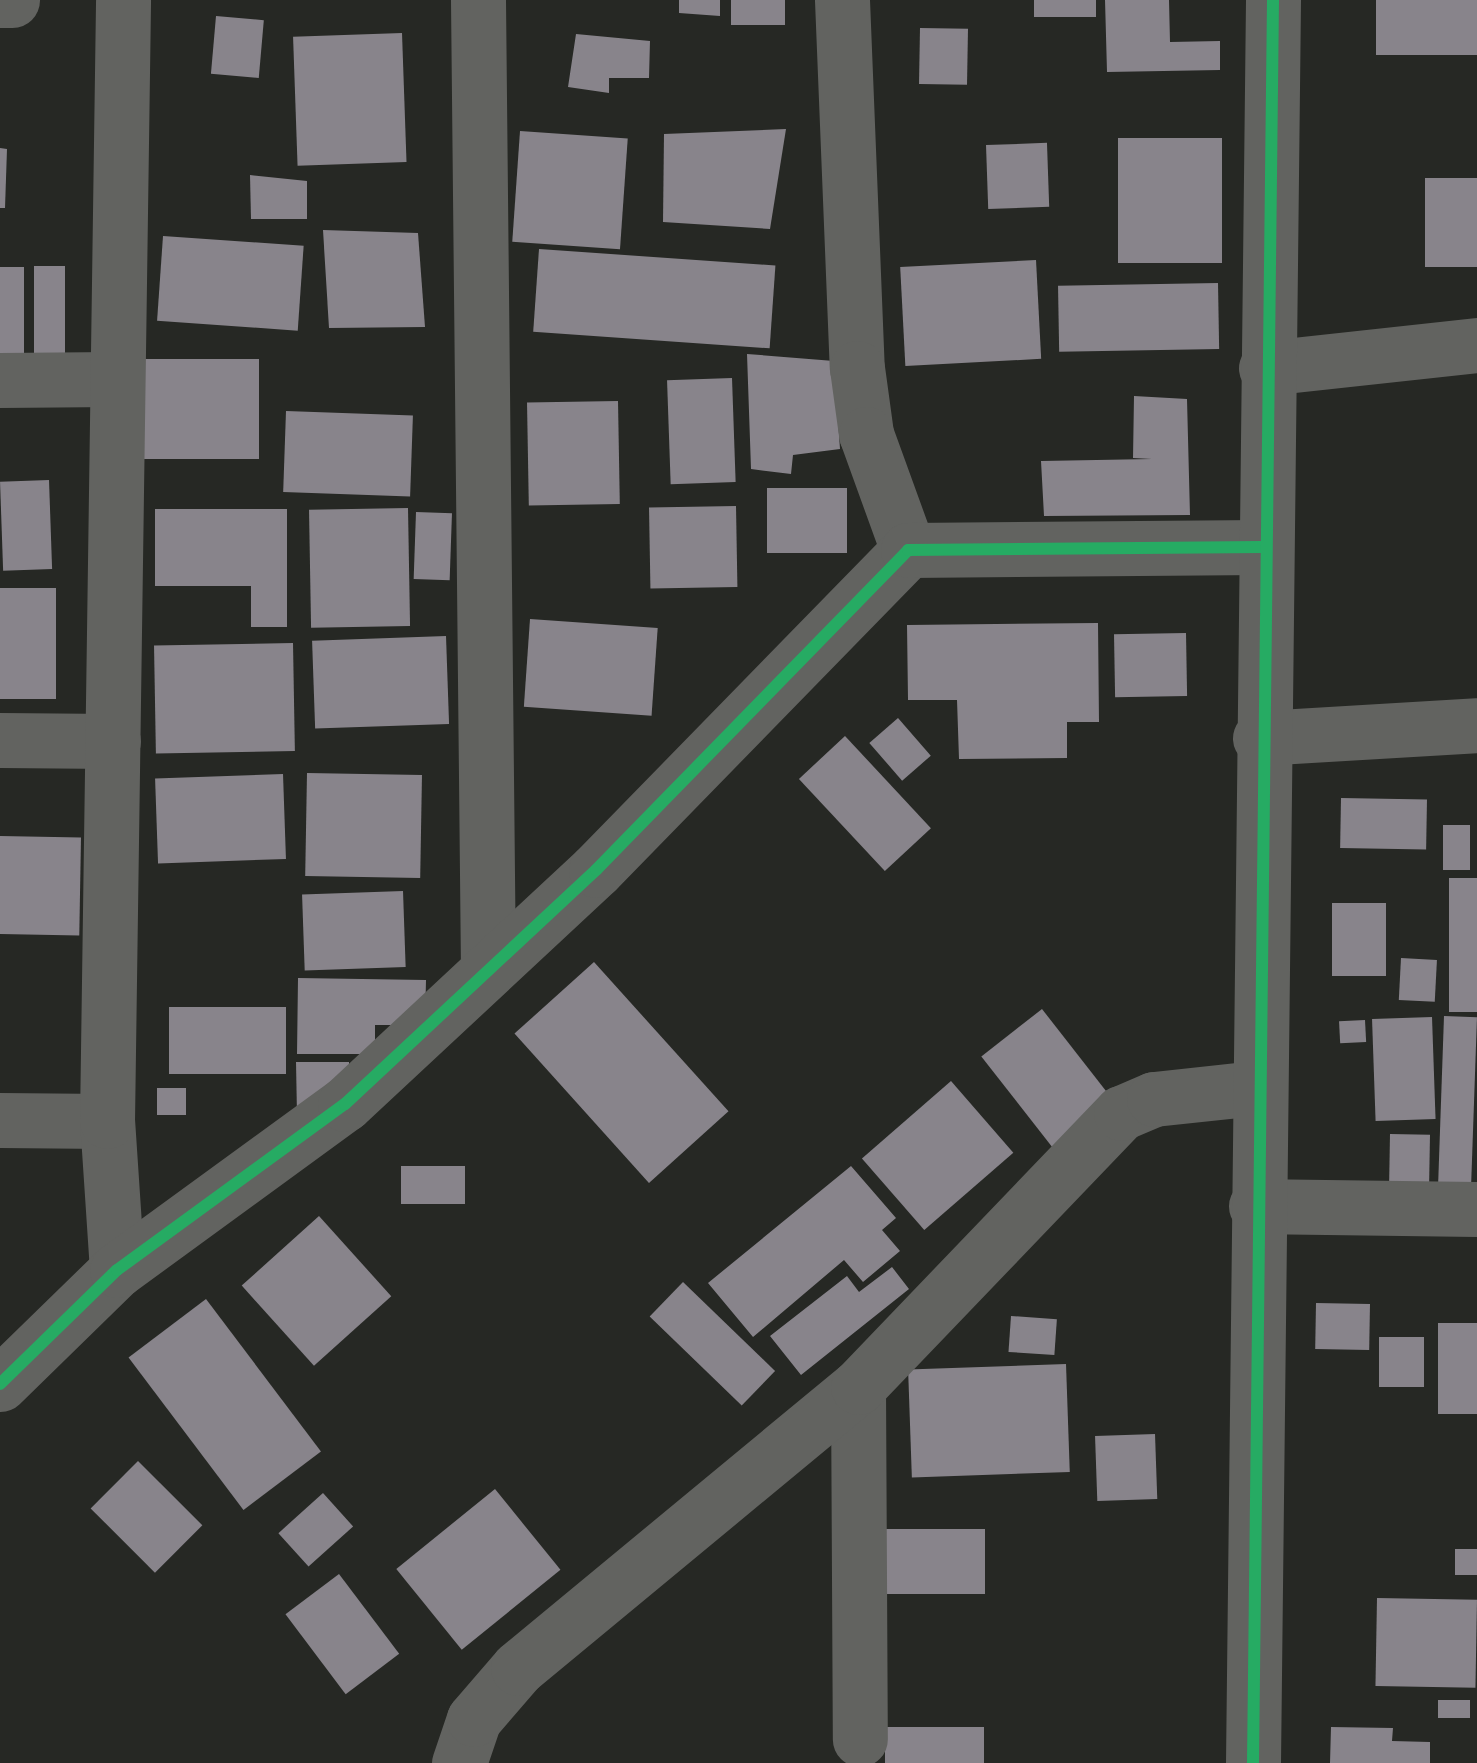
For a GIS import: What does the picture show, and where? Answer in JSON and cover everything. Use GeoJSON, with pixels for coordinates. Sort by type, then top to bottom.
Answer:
{"type":"FeatureCollection","features":[{"type":"Feature","properties":{"kind":"street"},"geometry":{"type":"LineString","coordinates":[[0,0],[12,0]]}},
{"type":"Feature","properties":{"kind":"street"},"geometry":{"type":"LineString","coordinates":[[117,1270],[108,1121],[114,379],[124,0]]}},
{"type":"Feature","properties":{"kind":"street"},"geometry":{"type":"LineString","coordinates":[[478,0],[488,970]]}},
{"type":"Feature","properties":{"kind":"street"},"geometry":{"type":"LineString","coordinates":[[842,0],[857,368],[866,434],[908,550]]}},
{"type":"Feature","properties":{"kind":"street"},"geometry":{"type":"LineString","coordinates":[[1253,1763],[1262,547],[1273,0]]}},
{"type":"Feature","properties":{"kind":"street"},"geometry":{"type":"LineString","coordinates":[[1266,368],[1477,345]]}},
{"type":"Feature","properties":{"kind":"street"},"geometry":{"type":"LineString","coordinates":[[0,380],[114,379]]}},
{"type":"Feature","properties":{"kind":"street"},"geometry":{"type":"LineString","coordinates":[[0,1384],[117,1270],[345,1104],[488,970],[908,550],[1262,547]]}},
{"type":"Feature","properties":{"kind":"street"},"geometry":{"type":"LineString","coordinates":[[1260,738],[1477,725]]}},
{"type":"Feature","properties":{"kind":"street"},"geometry":{"type":"LineString","coordinates":[[0,740],[113,741]]}},
{"type":"Feature","properties":{"kind":"street"},"geometry":{"type":"LineString","coordinates":[[459,1763],[474,1719],[518,1668],[858,1387],[1121,1113],[1154,1100],[1257,1088]]}},
{"type":"Feature","properties":{"kind":"street"},"geometry":{"type":"LineString","coordinates":[[0,1120],[108,1121]]}},
{"type":"Feature","properties":{"kind":"street"},"geometry":{"type":"LineString","coordinates":[[1256,1206],[1477,1209]]}},
{"type":"Feature","properties":{"kind":"street"},"geometry":{"type":"LineString","coordinates":[[858,1387],[860,1739]]}},
{"type":"Feature","properties":{"kind":"building"},"geometry":{"type":"Polygon","coordinates":[[[679,0],[720,0],[720,16],[679,13],[679,0]]]}},
{"type":"Feature","properties":{"kind":"building"},"geometry":{"type":"Polygon","coordinates":[[[731,0],[785,0],[785,25],[731,25],[731,0]]]}},
{"type":"Feature","properties":{"kind":"building"},"geometry":{"type":"Polygon","coordinates":[[[1034,0],[1096,0],[1096,17],[1034,17],[1034,0]]]}},
{"type":"Feature","properties":{"kind":"building"},"geometry":{"type":"Polygon","coordinates":[[[1105,0],[1169,0],[1170,42],[1220,41],[1220,70],[1107,72],[1105,0]]]}},
{"type":"Feature","properties":{"kind":"building"},"geometry":{"type":"Polygon","coordinates":[[[1376,0],[1477,0],[1477,55],[1376,55],[1376,0]]]}},
{"type":"Feature","properties":{"kind":"building"},"geometry":{"type":"Polygon","coordinates":[[[216,16],[264,20],[259,78],[211,74],[216,16]]]}},
{"type":"Feature","properties":{"kind":"building"},"geometry":{"type":"Polygon","coordinates":[[[920,28],[968,29],[967,85],[919,84],[920,28]]]}},
{"type":"Feature","properties":{"kind":"building"},"geometry":{"type":"Polygon","coordinates":[[[402,33],[407,162],[298,166],[293,37],[402,33]]]}},
{"type":"Feature","properties":{"kind":"building"},"geometry":{"type":"Polygon","coordinates":[[[576,34],[650,41],[649,78],[609,78],[609,93],[568,87],[576,34]]]}},
{"type":"Feature","properties":{"kind":"building"},"geometry":{"type":"Polygon","coordinates":[[[786,129],[770,229],[663,222],[664,134],[786,129]]]}},
{"type":"Feature","properties":{"kind":"building"},"geometry":{"type":"Polygon","coordinates":[[[520,131],[628,139],[620,249],[512,242],[520,131]]]}},
{"type":"Feature","properties":{"kind":"building"},"geometry":{"type":"Polygon","coordinates":[[[1118,138],[1222,138],[1222,263],[1118,263],[1118,138]]]}},
{"type":"Feature","properties":{"kind":"building"},"geometry":{"type":"Polygon","coordinates":[[[1047,143],[1049,207],[988,209],[986,145],[1047,143]]]}},
{"type":"Feature","properties":{"kind":"building"},"geometry":{"type":"Polygon","coordinates":[[[0,148],[7,149],[5,208],[0,208],[0,148]]]}},
{"type":"Feature","properties":{"kind":"building"},"geometry":{"type":"Polygon","coordinates":[[[250,175],[307,181],[307,219],[251,219],[250,175]]]}},
{"type":"Feature","properties":{"kind":"building"},"geometry":{"type":"Polygon","coordinates":[[[1425,178],[1477,178],[1477,267],[1425,267],[1425,178]]]}},
{"type":"Feature","properties":{"kind":"building"},"geometry":{"type":"Polygon","coordinates":[[[323,230],[418,233],[425,327],[329,328],[323,230]]]}},
{"type":"Feature","properties":{"kind":"building"},"geometry":{"type":"Polygon","coordinates":[[[163,236],[304,246],[298,331],[157,321],[163,236]]]}},
{"type":"Feature","properties":{"kind":"building"},"geometry":{"type":"Polygon","coordinates":[[[539,249],[775,266],[770,348],[533,332],[539,249]]]}},
{"type":"Feature","properties":{"kind":"building"},"geometry":{"type":"Polygon","coordinates":[[[1036,260],[1041,359],[905,366],[900,267],[1036,260]]]}},
{"type":"Feature","properties":{"kind":"building"},"geometry":{"type":"Polygon","coordinates":[[[34,266],[65,266],[65,356],[34,356],[34,266]]]}},
{"type":"Feature","properties":{"kind":"building"},"geometry":{"type":"Polygon","coordinates":[[[0,267],[24,267],[24,357],[0,357],[0,267]]]}},
{"type":"Feature","properties":{"kind":"building"},"geometry":{"type":"Polygon","coordinates":[[[1218,283],[1219,349],[1059,352],[1058,286],[1218,283]]]}},
{"type":"Feature","properties":{"kind":"building"},"geometry":{"type":"Polygon","coordinates":[[[747,354],[834,361],[840,449],[793,455],[791,474],[751,469],[747,354]]]}},
{"type":"Feature","properties":{"kind":"building"},"geometry":{"type":"Polygon","coordinates":[[[138,359],[259,359],[259,459],[138,459],[138,359]]]}},
{"type":"Feature","properties":{"kind":"building"},"geometry":{"type":"Polygon","coordinates":[[[732,378],[736,482],[671,484],[667,380],[732,378]]]}},
{"type":"Feature","properties":{"kind":"building"},"geometry":{"type":"Polygon","coordinates":[[[1134,396],[1187,399],[1190,515],[1044,516],[1041,461],[1152,459],[1133,458],[1134,396]]]}},
{"type":"Feature","properties":{"kind":"building"},"geometry":{"type":"Polygon","coordinates":[[[618,401],[620,504],[529,506],[527,403],[618,401]]]}},
{"type":"Feature","properties":{"kind":"building"},"geometry":{"type":"Polygon","coordinates":[[[286,411],[413,415],[410,496],[283,492],[286,411]]]}},
{"type":"Feature","properties":{"kind":"building"},"geometry":{"type":"Polygon","coordinates":[[[49,480],[52,569],[3,571],[0,482],[49,480]]]}},
{"type":"Feature","properties":{"kind":"building"},"geometry":{"type":"Polygon","coordinates":[[[767,488],[847,488],[847,553],[767,553],[767,488]]]}},
{"type":"Feature","properties":{"kind":"building"},"geometry":{"type":"Polygon","coordinates":[[[736,506],[737,587],[650,589],[649,508],[736,506]]]}},
{"type":"Feature","properties":{"kind":"building"},"geometry":{"type":"Polygon","coordinates":[[[408,508],[410,626],[311,628],[309,510],[408,508]]]}},
{"type":"Feature","properties":{"kind":"building"},"geometry":{"type":"Polygon","coordinates":[[[155,509],[287,509],[287,627],[251,627],[251,586],[155,586],[155,509]]]}},
{"type":"Feature","properties":{"kind":"building"},"geometry":{"type":"Polygon","coordinates":[[[416,512],[452,513],[450,580],[414,579],[416,512]]]}},
{"type":"Feature","properties":{"kind":"building"},"geometry":{"type":"Polygon","coordinates":[[[0,588],[56,588],[56,699],[0,699],[0,588]]]}},
{"type":"Feature","properties":{"kind":"building"},"geometry":{"type":"Polygon","coordinates":[[[530,619],[658,628],[652,716],[524,707],[530,619]]]}},
{"type":"Feature","properties":{"kind":"building"},"geometry":{"type":"Polygon","coordinates":[[[1098,623],[1099,722],[1067,722],[1067,758],[959,759],[957,700],[908,700],[907,625],[1098,623]]]}},
{"type":"Feature","properties":{"kind":"building"},"geometry":{"type":"Polygon","coordinates":[[[1186,633],[1187,696],[1115,697],[1114,634],[1186,633]]]}},
{"type":"Feature","properties":{"kind":"building"},"geometry":{"type":"Polygon","coordinates":[[[446,636],[449,724],[315,729],[312,641],[446,636]]]}},
{"type":"Feature","properties":{"kind":"building"},"geometry":{"type":"Polygon","coordinates":[[[293,643],[295,751],[156,753],[154,645],[293,643]]]}},
{"type":"Feature","properties":{"kind":"building"},"geometry":{"type":"Polygon","coordinates":[[[898,718],[931,756],[902,781],[869,743],[898,718]]]}},
{"type":"Feature","properties":{"kind":"building"},"geometry":{"type":"Polygon","coordinates":[[[845,736],[931,828],[885,871],[799,779],[845,736]]]}},
{"type":"Feature","properties":{"kind":"building"},"geometry":{"type":"Polygon","coordinates":[[[307,773],[422,775],[420,878],[305,876],[307,773]]]}},
{"type":"Feature","properties":{"kind":"building"},"geometry":{"type":"Polygon","coordinates":[[[283,774],[286,859],[158,863],[155,778],[283,774]]]}},
{"type":"Feature","properties":{"kind":"building"},"geometry":{"type":"Polygon","coordinates":[[[1341,798],[1427,800],[1426,849],[1340,848],[1341,798]]]}},
{"type":"Feature","properties":{"kind":"building"},"geometry":{"type":"Polygon","coordinates":[[[1443,825],[1470,825],[1470,870],[1443,870],[1443,825]]]}},
{"type":"Feature","properties":{"kind":"building"},"geometry":{"type":"Polygon","coordinates":[[[0,836],[81,837],[79,935],[0,934],[0,836]]]}},
{"type":"Feature","properties":{"kind":"building"},"geometry":{"type":"Polygon","coordinates":[[[1449,878],[1477,878],[1477,1012],[1449,1012],[1449,878]]]}},
{"type":"Feature","properties":{"kind":"building"},"geometry":{"type":"Polygon","coordinates":[[[403,891],[406,967],[305,970],[302,895],[403,891]]]}},
{"type":"Feature","properties":{"kind":"building"},"geometry":{"type":"Polygon","coordinates":[[[1332,903],[1386,903],[1386,976],[1332,976],[1332,903]]]}},
{"type":"Feature","properties":{"kind":"building"},"geometry":{"type":"Polygon","coordinates":[[[1401,958],[1437,960],[1435,1002],[1399,1000],[1401,958]]]}},
{"type":"Feature","properties":{"kind":"building"},"geometry":{"type":"Polygon","coordinates":[[[594,962],[728,1111],[649,1183],[514,1034],[594,962]]]}},
{"type":"Feature","properties":{"kind":"building"},"geometry":{"type":"Polygon","coordinates":[[[298,978],[426,980],[425,1025],[375,1025],[375,1054],[297,1054],[298,978]]]}},
{"type":"Feature","properties":{"kind":"building"},"geometry":{"type":"Polygon","coordinates":[[[169,1007],[286,1007],[286,1074],[169,1074],[169,1007]]]}},
{"type":"Feature","properties":{"kind":"building"},"geometry":{"type":"Polygon","coordinates":[[[1042,1009],[1117,1105],[1056,1153],[981,1056],[1042,1009]]]}},
{"type":"Feature","properties":{"kind":"building"},"geometry":{"type":"Polygon","coordinates":[[[1444,1016],[1477,1017],[1471,1187],[1438,1186],[1444,1016]]]}},
{"type":"Feature","properties":{"kind":"building"},"geometry":{"type":"Polygon","coordinates":[[[1432,1017],[1436,1119],[1376,1121],[1372,1019],[1432,1017]]]}},
{"type":"Feature","properties":{"kind":"building"},"geometry":{"type":"Polygon","coordinates":[[[1365,1020],[1366,1042],[1340,1043],[1339,1021],[1365,1020]]]}},
{"type":"Feature","properties":{"kind":"building"},"geometry":{"type":"Polygon","coordinates":[[[296,1062],[349,1062],[349,1095],[297,1115],[296,1062]]]}},
{"type":"Feature","properties":{"kind":"building"},"geometry":{"type":"Polygon","coordinates":[[[951,1081],[1013,1153],[924,1230],[862,1158],[951,1081]]]}},
{"type":"Feature","properties":{"kind":"building"},"geometry":{"type":"Polygon","coordinates":[[[157,1088],[186,1088],[186,1115],[157,1115],[157,1088]]]}},
{"type":"Feature","properties":{"kind":"building"},"geometry":{"type":"Polygon","coordinates":[[[1390,1134],[1430,1135],[1429,1189],[1389,1188],[1390,1134]]]}},
{"type":"Feature","properties":{"kind":"building"},"geometry":{"type":"Polygon","coordinates":[[[401,1166],[465,1166],[465,1204],[401,1204],[401,1166]]]}},
{"type":"Feature","properties":{"kind":"building"},"geometry":{"type":"Polygon","coordinates":[[[851,1166],[896,1218],[882,1230],[900,1251],[863,1282],[844,1260],[753,1337],[708,1283],[851,1166]]]}},
{"type":"Feature","properties":{"kind":"building"},"geometry":{"type":"Polygon","coordinates":[[[319,1216],[391,1296],[314,1366],[242,1286],[319,1216]]]}},
{"type":"Feature","properties":{"kind":"building"},"geometry":{"type":"Polygon","coordinates":[[[892,1267],[909,1289],[801,1375],[770,1336],[847,1276],[859,1292],[892,1267]]]}},
{"type":"Feature","properties":{"kind":"building"},"geometry":{"type":"Polygon","coordinates":[[[683,1282],[775,1371],[742,1405],[650,1317],[683,1282]]]}},
{"type":"Feature","properties":{"kind":"building"},"geometry":{"type":"Polygon","coordinates":[[[206,1299],[321,1452],[243,1510],[129,1357],[206,1299]]]}},
{"type":"Feature","properties":{"kind":"building"},"geometry":{"type":"Polygon","coordinates":[[[1316,1303],[1370,1304],[1369,1350],[1315,1349],[1316,1303]]]}},
{"type":"Feature","properties":{"kind":"building"},"geometry":{"type":"Polygon","coordinates":[[[1011,1316],[1057,1319],[1054,1355],[1008,1352],[1011,1316]]]}},
{"type":"Feature","properties":{"kind":"building"},"geometry":{"type":"Polygon","coordinates":[[[1438,1323],[1477,1323],[1477,1414],[1438,1414],[1438,1323]]]}},
{"type":"Feature","properties":{"kind":"building"},"geometry":{"type":"Polygon","coordinates":[[[1379,1337],[1424,1337],[1424,1387],[1379,1387],[1379,1337]]]}},
{"type":"Feature","properties":{"kind":"building"},"geometry":{"type":"Polygon","coordinates":[[[1066,1364],[1070,1472],[912,1477],[908,1370],[1066,1364]]]}},
{"type":"Feature","properties":{"kind":"building"},"geometry":{"type":"Polygon","coordinates":[[[1155,1434],[1157,1499],[1097,1501],[1095,1436],[1155,1434]]]}},
{"type":"Feature","properties":{"kind":"building"},"geometry":{"type":"Polygon","coordinates":[[[138,1461],[202,1525],[155,1573],[91,1508],[138,1461]]]}},
{"type":"Feature","properties":{"kind":"building"},"geometry":{"type":"Polygon","coordinates":[[[495,1489],[560,1570],[462,1650],[396,1569],[495,1489]]]}},
{"type":"Feature","properties":{"kind":"building"},"geometry":{"type":"Polygon","coordinates":[[[323,1493],[353,1526],[309,1567],[278,1533],[323,1493]]]}},
{"type":"Feature","properties":{"kind":"building"},"geometry":{"type":"Polygon","coordinates":[[[876,1529],[985,1529],[985,1594],[876,1594],[876,1529]]]}},
{"type":"Feature","properties":{"kind":"building"},"geometry":{"type":"Polygon","coordinates":[[[1455,1549],[1477,1549],[1477,1575],[1455,1575],[1455,1549]]]}},
{"type":"Feature","properties":{"kind":"building"},"geometry":{"type":"Polygon","coordinates":[[[339,1574],[399,1654],[346,1694],[285,1614],[339,1574]]]}},
{"type":"Feature","properties":{"kind":"building"},"geometry":{"type":"Polygon","coordinates":[[[1377,1598],[1477,1600],[1475,1688],[1375,1686],[1377,1598]]]}},
{"type":"Feature","properties":{"kind":"building"},"geometry":{"type":"Polygon","coordinates":[[[1438,1700],[1470,1700],[1470,1718],[1438,1718],[1438,1700]]]}},
{"type":"Feature","properties":{"kind":"building"},"geometry":{"type":"Polygon","coordinates":[[[885,1727],[984,1727],[984,1763],[885,1763],[885,1727]]]}},
{"type":"Feature","properties":{"kind":"building"},"geometry":{"type":"Polygon","coordinates":[[[1331,1727],[1393,1728],[1392,1741],[1430,1742],[1430,1763],[1330,1763],[1331,1727]]]}},
{"type":"Feature","properties":{"kind":"cycle path"},"geometry":{"type":"LineString","coordinates":[[1253,1763],[1273,0]]}},
{"type":"Feature","properties":{"kind":"cycle path"},"geometry":{"type":"LineString","coordinates":[[0,1384],[117,1270],[345,1104],[596,870],[908,550],[1262,547]]}}]}
